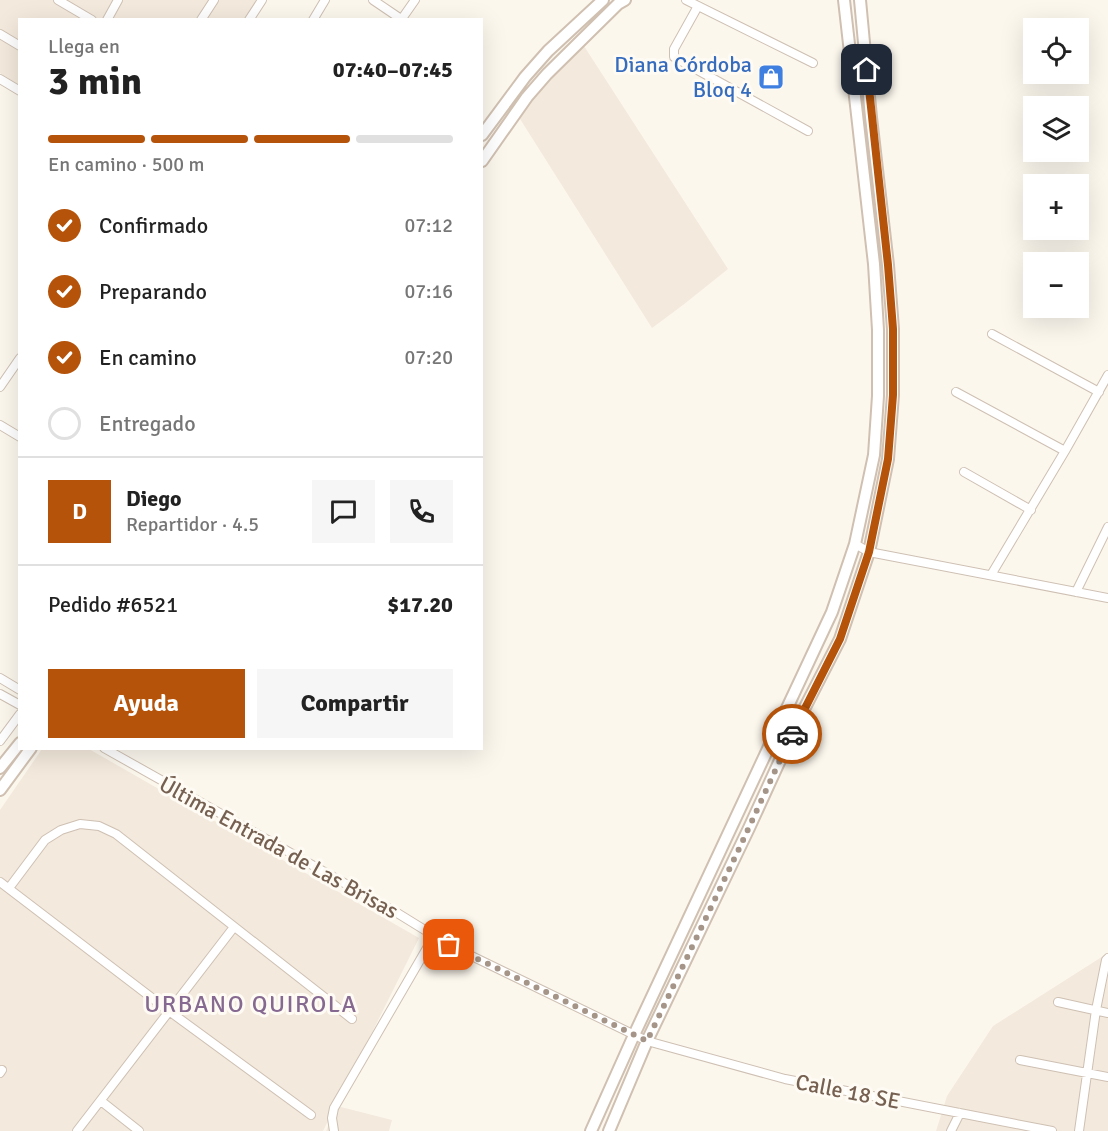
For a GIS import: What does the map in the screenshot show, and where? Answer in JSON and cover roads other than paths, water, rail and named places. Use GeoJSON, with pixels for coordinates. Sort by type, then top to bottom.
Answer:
{"type":"FeatureCollection","features":[{"type":"Feature","properties":{"kind":"main road"},"geometry":{"type":"LineString","coordinates":[[483,134],[525,77],[548,51],[603,0]]}},
{"type":"Feature","properties":{"kind":"main road"},"geometry":{"type":"LineString","coordinates":[[483,160],[527,97],[547,74],[618,4],[625,0]]}},
{"type":"Feature","properties":{"kind":"main road"},"geometry":{"type":"LineString","coordinates":[[591,1131],[832,612],[855,544],[874,455],[878,396],[878,330],[870,219],[844,0]]}},
{"type":"Feature","properties":{"kind":"main road"},"geometry":{"type":"LineString","coordinates":[[609,1131],[647,1041],[798,721],[840,639],[869,552],[888,459],[893,395],[893,329],[860,0]]}},
{"type":"Feature","properties":{"kind":"main road"},"geometry":{"type":"LineString","coordinates":[[0,768],[18,746]]}},
{"type":"Feature","properties":{"kind":"main road"},"geometry":{"type":"LineString","coordinates":[[0,790],[30,750]]}},
{"type":"Feature","properties":{"kind":"street"},"geometry":{"type":"LineString","coordinates":[[58,0],[89,18]]}},
{"type":"Feature","properties":{"kind":"street"},"geometry":{"type":"LineString","coordinates":[[108,18],[118,0]]}},
{"type":"Feature","properties":{"kind":"street"},"geometry":{"type":"LineString","coordinates":[[202,18],[214,0]]}},
{"type":"Feature","properties":{"kind":"street"},"geometry":{"type":"LineString","coordinates":[[250,18],[262,0]]}},
{"type":"Feature","properties":{"kind":"street"},"geometry":{"type":"LineString","coordinates":[[314,18],[325,0]]}},
{"type":"Feature","properties":{"kind":"street"},"geometry":{"type":"LineString","coordinates":[[372,0],[399,18]]}},
{"type":"Feature","properties":{"kind":"street"},"geometry":{"type":"LineString","coordinates":[[402,18],[415,0]]}},
{"type":"Feature","properties":{"kind":"street"},"geometry":{"type":"LineString","coordinates":[[686,0],[813,63]]}},
{"type":"Feature","properties":{"kind":"street"},"geometry":{"type":"LineString","coordinates":[[698,6],[674,49],[674,57],[808,131]]}},
{"type":"Feature","properties":{"kind":"street"},"geometry":{"type":"LineString","coordinates":[[0,34],[18,45]]}},
{"type":"Feature","properties":{"kind":"street"},"geometry":{"type":"LineString","coordinates":[[0,79],[18,90]]}},
{"type":"Feature","properties":{"kind":"street"},"geometry":{"type":"LineString","coordinates":[[992,334],[1099,392]]}},
{"type":"Feature","properties":{"kind":"street"},"geometry":{"type":"LineString","coordinates":[[0,387],[18,361]]}},
{"type":"Feature","properties":{"kind":"street"},"geometry":{"type":"LineString","coordinates":[[991,575],[1108,375]]}},
{"type":"Feature","properties":{"kind":"street"},"geometry":{"type":"LineString","coordinates":[[956,392],[1065,452]]}},
{"type":"Feature","properties":{"kind":"street"},"geometry":{"type":"LineString","coordinates":[[0,425],[18,436]]}},
{"type":"Feature","properties":{"kind":"street"},"geometry":{"type":"LineString","coordinates":[[964,472],[1031,510]]}},
{"type":"Feature","properties":{"kind":"street"},"geometry":{"type":"LineString","coordinates":[[1076,592],[1108,527]]}},
{"type":"Feature","properties":{"kind":"street"},"geometry":{"type":"LineString","coordinates":[[855,544],[869,552],[1108,598]]}},
{"type":"Feature","properties":{"kind":"street"},"geometry":{"type":"LineString","coordinates":[[0,678],[18,689]]}},
{"type":"Feature","properties":{"kind":"street"},"geometry":{"type":"LineString","coordinates":[[0,693],[18,704]]}},
{"type":"Feature","properties":{"kind":"street"},"geometry":{"type":"LineString","coordinates":[[0,741],[18,717]]}},
{"type":"Feature","properties":{"kind":"street","name":"Última Entrada de Las Brisas"},"geometry":{"type":"LineString","coordinates":[[108,750],[394,911],[449,945],[647,1041]]}},
{"type":"Feature","properties":{"kind":"street"},"geometry":{"type":"LineString","coordinates":[[9,888],[45,840],[61,830],[80,824],[99,826],[116,834],[352,1019]]}},
{"type":"Feature","properties":{"kind":"street"},"geometry":{"type":"LineString","coordinates":[[0,882],[310,1115]]}},
{"type":"Feature","properties":{"kind":"street"},"geometry":{"type":"LineString","coordinates":[[77,1131],[234,927]]}},
{"type":"Feature","properties":{"kind":"street"},"geometry":{"type":"LineString","coordinates":[[333,1131],[334,1108],[434,936]]}},
{"type":"Feature","properties":{"kind":"street"},"geometry":{"type":"LineString","coordinates":[[1079,1131],[1096,1010],[1108,958]]}},
{"type":"Feature","properties":{"kind":"street"},"geometry":{"type":"LineString","coordinates":[[1058,1002],[1108,1013]]}},
{"type":"Feature","properties":{"kind":"street","name":"Calle 18 SE"},"geometry":{"type":"LineString","coordinates":[[647,1041],[785,1079],[1052,1131]]}},
{"type":"Feature","properties":{"kind":"street"},"geometry":{"type":"LineString","coordinates":[[1020,1060],[1108,1077]]}},
{"type":"Feature","properties":{"kind":"street"},"geometry":{"type":"LineString","coordinates":[[101,1101],[139,1131]]}},
{"type":"Feature","properties":{"kind":"street"},"geometry":{"type":"LineString","coordinates":[[951,1131],[960,1113]]}},
{"type":"Feature","properties":{"kind":"place","name":"Diana Córdoba Bloq 4"},"geometry":{"type":"Point","coordinates":[771,77]}},
{"type":"Feature","properties":{"kind":"district","name":"URBANO QUIROLA"},"geometry":{"type":"Point","coordinates":[251,1004]}}]}
